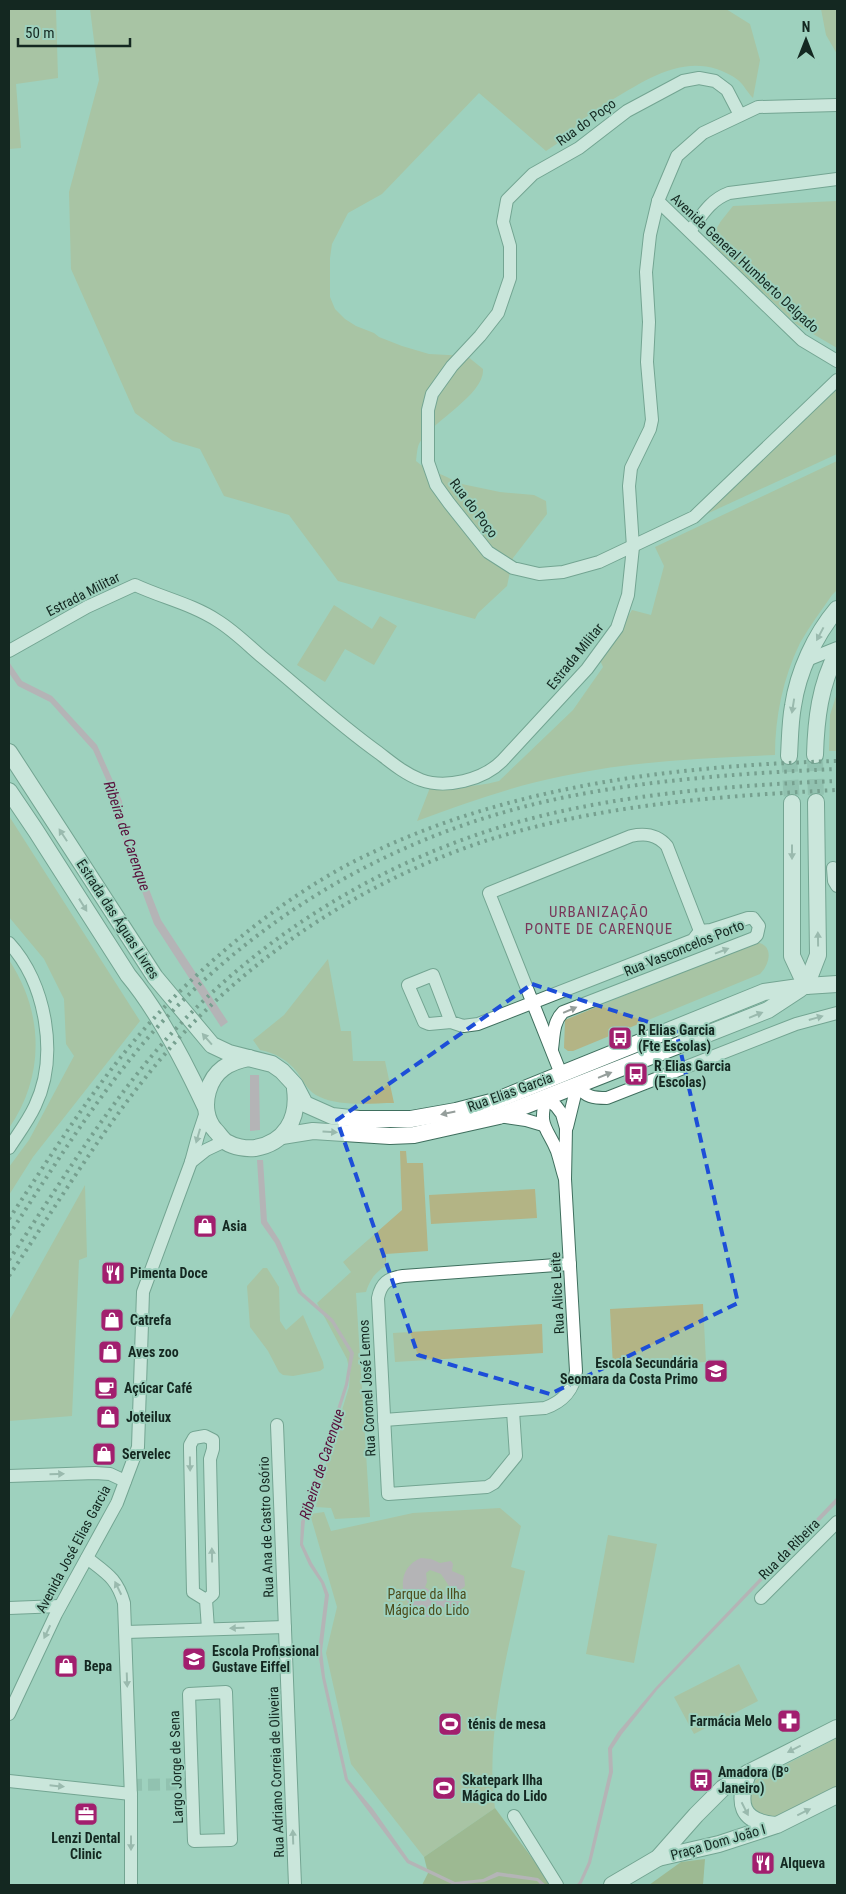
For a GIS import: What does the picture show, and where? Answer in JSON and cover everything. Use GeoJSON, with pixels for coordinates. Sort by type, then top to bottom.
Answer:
{"type":"FeatureCollection","features":[{"type":"Feature","properties":{"kind":"street","name":"Rua do Poço"},"geometry":{"type":"LineString","coordinates":[[740,115],[727,90],[715,81],[699,78],[683,81],[627,111],[579,148],[533,174],[507,200],[503,222],[510,246],[510,278],[498,313],[452,366],[432,394],[428,410],[428,462],[436,485],[488,552],[513,568],[539,574],[563,572],[599,562],[694,517],[837,380]]}},
{"type":"Feature","properties":{"kind":"street","name":"Estrada Militar"},"geometry":{"type":"LineString","coordinates":[[14,648],[87,607],[135,585],[154,594],[191,605],[220,622],[366,744],[407,774],[430,782],[448,783],[481,775],[497,767],[587,669],[617,628],[628,595],[633,547],[629,486],[631,468],[650,429],[652,420],[647,362],[649,322],[646,272],[650,235],[658,202],[677,156],[703,133],[758,107],[837,105]]}},
{"type":"Feature","properties":{"kind":"street"},"geometry":{"type":"LineString","coordinates":[[690,231],[708,206],[729,193],[837,179]]}},
{"type":"Feature","properties":{"kind":"street","name":"Avenida General Humberto Delgado"},"geometry":{"type":"LineString","coordinates":[[658,202],[802,340],[837,361]]}},
{"type":"Feature","properties":{"kind":"street"},"geometry":{"type":"LineString","coordinates":[[789,756],[793,705],[806,660],[824,626],[837,609]]}},
{"type":"Feature","properties":{"kind":"street"},"geometry":{"type":"LineString","coordinates":[[806,660],[837,648]]}},
{"type":"Feature","properties":{"kind":"street"},"geometry":{"type":"LineString","coordinates":[[815,755],[816,719],[822,690],[837,654]]}},
{"type":"Feature","properties":{"kind":"street"},"geometry":{"type":"LineString","coordinates":[[822,690],[837,675]]}},
{"type":"Feature","properties":{"kind":"street","name":"Estrada das Águas Livres"},"geometry":{"type":"LineString","coordinates":[[9,752],[155,976],[212,1046],[251,1058]]}},
{"type":"Feature","properties":{"kind":"street","name":"Estrada das Águas Livres"},"geometry":{"type":"LineString","coordinates":[[9,791],[128,975],[138,987],[186,1065],[206,1109]]}},
{"type":"Feature","properties":{"kind":"street"},"geometry":{"type":"LineString","coordinates":[[806,986],[818,955],[816,802]]}},
{"type":"Feature","properties":{"kind":"street"},"geometry":{"type":"LineString","coordinates":[[792,803],[792,956],[806,986]]}},
{"type":"Feature","properties":{"kind":"street"},"geometry":{"type":"LineString","coordinates":[[561,1074],[489,894],[631,836],[647,834],[662,840],[667,846],[700,931]]}},
{"type":"Feature","properties":{"kind":"street"},"geometry":{"type":"LineString","coordinates":[[833,868],[834,880],[837,886]]}},
{"type":"Feature","properties":{"kind":"street","name":"Rua Vasconcelos Porto"},"geometry":{"type":"LineString","coordinates":[[451,1022],[463,1026],[478,1024],[533,1004],[693,940],[700,931],[711,930],[748,918],[753,918],[759,926],[754,938],[564,1012],[558,1017],[555,1025],[552,1051]]}},
{"type":"Feature","properties":{"kind":"street"},"geometry":{"type":"LineString","coordinates":[[9,943],[24,964],[40,997],[47,1036],[45,1071],[38,1098],[28,1121],[9,1148]]}},
{"type":"Feature","properties":{"kind":"street","name":"Rua Elias Garcia"},"geometry":{"type":"LineString","coordinates":[[295,1085],[305,1104],[317,1111],[332,1116],[387,1120],[411,1119],[456,1111],[495,1101],[764,992],[837,984]]}},
{"type":"Feature","properties":{"kind":"street","name":"Rua Elias Garcia"},"geometry":{"type":"LineString","coordinates":[[282,1136],[313,1130],[390,1136],[414,1134],[499,1116],[768,1010],[806,986]]}},
{"type":"Feature","properties":{"kind":"street"},"geometry":{"type":"LineString","coordinates":[[577,1086],[591,1098],[607,1098],[796,1024],[837,1013]]}},
{"type":"Feature","properties":{"kind":"street"},"geometry":{"type":"LineString","coordinates":[[251,1058],[272,1064],[282,1071],[295,1085],[297,1104],[294,1114],[282,1136],[264,1146],[249,1148],[225,1142],[210,1125],[206,1109],[209,1085],[223,1067],[234,1061],[251,1058]]}},
{"type":"Feature","properties":{"kind":"street","name":"Rua Elias Garcia"},"geometry":{"type":"LineString","coordinates":[[546,1098],[551,1085],[561,1074]]}},
{"type":"Feature","properties":{"kind":"street","name":"Rua Alice Leite"},"geometry":{"type":"LineString","coordinates":[[384,1420],[545,1408],[554,1405],[567,1394],[576,1379],[565,1179],[566,1128],[577,1086]]}},
{"type":"Feature","properties":{"kind":"street"},"geometry":{"type":"LineString","coordinates":[[499,1116],[543,1124],[542,1112],[546,1098]]}},
{"type":"Feature","properties":{"kind":"street","name":"Rua Alice Leite"},"geometry":{"type":"LineString","coordinates":[[546,1098],[562,1114],[566,1128]]}},
{"type":"Feature","properties":{"kind":"street","name":"Avenida José Elias Garcia"},"geometry":{"type":"LineString","coordinates":[[9,1714],[60,1606],[117,1503],[138,1447],[143,1292],[191,1162],[206,1109]]}},
{"type":"Feature","properties":{"kind":"street","name":"Rua Alice Leite"},"geometry":{"type":"LineString","coordinates":[[543,1124],[557,1151],[565,1179]]}},
{"type":"Feature","properties":{"kind":"street"},"geometry":{"type":"LineString","coordinates":[[191,1162],[206,1150],[225,1142]]}},
{"type":"Feature","properties":{"kind":"street","name":"Rua Coronel José Lemos"},"geometry":{"type":"LineString","coordinates":[[513,1411],[516,1456],[494,1482],[487,1487],[388,1494],[378,1298],[380,1288],[393,1278],[403,1276],[570,1264]]}},
{"type":"Feature","properties":{"kind":"street","name":"Rua Ana de Castro Osório"},"geometry":{"type":"LineString","coordinates":[[277,1425],[285,1627]]}},
{"type":"Feature","properties":{"kind":"street"},"geometry":{"type":"LineString","coordinates":[[205,1436],[213,1440],[214,1449],[210,1459],[213,1594],[206,1600],[193,1592],[190,1449],[194,1438],[205,1436]]}},
{"type":"Feature","properties":{"kind":"street"},"geometry":{"type":"LineString","coordinates":[[9,1476],[95,1473],[110,1474],[125,1481]]}},
{"type":"Feature","properties":{"kind":"street","name":"Rua da Ribeira"},"geometry":{"type":"LineString","coordinates":[[761,1598],[837,1522]]}},
{"type":"Feature","properties":{"kind":"street"},"geometry":{"type":"LineString","coordinates":[[87,1558],[112,1578],[121,1591],[124,1603],[131,1885]]}},
{"type":"Feature","properties":{"kind":"street"},"geometry":{"type":"LineString","coordinates":[[206,1600],[208,1629]]}},
{"type":"Feature","properties":{"kind":"street"},"geometry":{"type":"LineString","coordinates":[[9,1608],[60,1606]]}},
{"type":"Feature","properties":{"kind":"street"},"geometry":{"type":"LineString","coordinates":[[126,1632],[285,1627]]}},
{"type":"Feature","properties":{"kind":"street","name":"Rua Adriano Correia de Oliveira"},"geometry":{"type":"LineString","coordinates":[[285,1627],[295,1885]]}},
{"type":"Feature","properties":{"kind":"street","name":"Largo Jorge de Sena"},"geometry":{"type":"LineString","coordinates":[[226,1692],[231,1840],[194,1841],[189,1694],[226,1692]]}},
{"type":"Feature","properties":{"kind":"street"},"geometry":{"type":"LineString","coordinates":[[612,1885],[658,1858],[723,1788],[748,1773],[837,1728]]}},
{"type":"Feature","properties":{"kind":"street","name":"Praça Dom João I"},"geometry":{"type":"LineString","coordinates":[[748,1773],[742,1790],[741,1801],[744,1809],[749,1817],[762,1824],[777,1825]]}},
{"type":"Feature","properties":{"kind":"street"},"geometry":{"type":"LineString","coordinates":[[9,1781],[130,1794]]}},
{"type":"Feature","properties":{"kind":"street","name":"Praça Dom João I"},"geometry":{"type":"LineString","coordinates":[[658,1858],[719,1844],[777,1825],[837,1795]]}},
{"type":"Feature","properties":{"kind":"street"},"geometry":{"type":"LineString","coordinates":[[514,1816],[557,1885]]}},
{"type":"Feature","properties":{"kind":"highlighted area"},"geometry":{"type":"Polygon","coordinates":[[[532,984],[676,1031],[738,1303],[550,1394],[418,1355],[337,1120],[532,984]]]}},
{"type":"Feature","properties":{"kind":"green space"},"geometry":{"type":"Polygon","coordinates":[[[9,9],[56,9],[58,78],[16,84],[21,148],[9,149],[9,9]]]}},
{"type":"Feature","properties":{"kind":"green space"},"geometry":{"type":"Polygon","coordinates":[[[90,9],[726,9],[750,24],[760,60],[753,98],[738,80],[721,71],[703,66],[687,66],[670,70],[654,76],[607,103],[606,107],[586,117],[561,141],[546,151],[479,93],[382,194],[348,213],[332,244],[330,297],[335,309],[345,319],[379,337],[402,346],[429,354],[467,356],[483,369],[476,388],[420,442],[416,461],[457,483],[500,492],[534,495],[546,501],[547,514],[513,558],[507,586],[478,613],[475,619],[338,581],[289,515],[224,496],[200,449],[173,441],[135,413],[71,269],[69,192],[99,80],[90,9]]]}},
{"type":"Feature","properties":{"kind":"green space"},"geometry":{"type":"Polygon","coordinates":[[[821,9],[837,9],[837,54],[826,35],[821,9]]]}},
{"type":"Feature","properties":{"kind":"green space"},"geometry":{"type":"Polygon","coordinates":[[[837,201],[837,348],[796,324],[709,241],[733,206],[837,201]]]}},
{"type":"Feature","properties":{"kind":"green space"},"geometry":{"type":"Polygon","coordinates":[[[837,388],[837,454],[700,517],[837,388]]]}},
{"type":"Feature","properties":{"kind":"green space"},"geometry":{"type":"Polygon","coordinates":[[[837,461],[837,590],[811,625],[794,656],[778,712],[775,755],[669,761],[589,771],[507,790],[417,821],[431,785],[473,786],[499,781],[573,710],[603,667],[600,660],[632,610],[651,615],[664,566],[655,547],[837,461]]]}},
{"type":"Feature","properties":{"kind":"green space"},"geometry":{"type":"Polygon","coordinates":[[[334,605],[372,629],[380,616],[397,626],[374,665],[345,649],[325,682],[297,665],[334,605]]]}},
{"type":"Feature","properties":{"kind":"green space"},"geometry":{"type":"Polygon","coordinates":[[[837,693],[837,751],[829,751],[830,715],[837,693]]]}},
{"type":"Feature","properties":{"kind":"green space"},"geometry":{"type":"Polygon","coordinates":[[[9,816],[140,1021],[33,1157],[9,1195],[9,1167],[29,1140],[74,1056],[66,1044],[64,999],[44,959],[9,917],[9,816]]]}},
{"type":"Feature","properties":{"kind":"green space"},"geometry":{"type":"Polygon","coordinates":[[[754,942],[765,946],[769,954],[767,964],[760,974],[573,1051],[568,1051],[564,1048],[565,1020],[754,942]]]}},
{"type":"Feature","properties":{"kind":"green space"},"geometry":{"type":"Polygon","coordinates":[[[328,959],[341,1031],[351,1031],[353,1061],[385,1061],[394,1103],[347,1103],[320,1097],[309,1090],[290,1064],[276,1055],[260,1050],[253,1040],[284,1015],[328,959]]]}},
{"type":"Feature","properties":{"kind":"green space"},"geometry":{"type":"Polygon","coordinates":[[[9,960],[21,980],[29,1001],[36,1044],[34,1066],[29,1087],[21,1108],[9,1128],[9,960]]]}},
{"type":"Feature","properties":{"kind":"green space"},"geometry":{"type":"Polygon","coordinates":[[[400,1151],[406,1151],[407,1163],[423,1163],[428,1251],[386,1254],[386,1266],[373,1277],[366,1292],[356,1293],[370,1517],[335,1519],[331,1508],[316,1507],[320,1483],[349,1387],[350,1373],[347,1359],[317,1303],[351,1272],[343,1262],[402,1210],[400,1151]]]}},
{"type":"Feature","properties":{"kind":"green space"},"geometry":{"type":"Polygon","coordinates":[[[85,1185],[87,1257],[79,1260],[72,1416],[9,1421],[9,1321],[85,1185]]]}},
{"type":"Feature","properties":{"kind":"green space"},"geometry":{"type":"Polygon","coordinates":[[[535,1189],[537,1218],[431,1224],[429,1195],[535,1189]]]}},
{"type":"Feature","properties":{"kind":"green space"},"geometry":{"type":"Polygon","coordinates":[[[263,1268],[267,1268],[279,1287],[280,1321],[286,1330],[303,1315],[323,1362],[324,1368],[320,1371],[293,1376],[283,1375],[279,1372],[268,1351],[250,1327],[247,1286],[263,1268]]]}},
{"type":"Feature","properties":{"kind":"green space"},"geometry":{"type":"Polygon","coordinates":[[[703,1304],[706,1362],[613,1367],[610,1309],[703,1304]]]}},
{"type":"Feature","properties":{"kind":"green space"},"geometry":{"type":"Polygon","coordinates":[[[542,1324],[543,1353],[395,1362],[393,1333],[542,1324]]]}},
{"type":"Feature","properties":{"kind":"green space","name":"Parque da Ilha Mágica do Lido"},"geometry":{"type":"Polygon","coordinates":[[[500,1508],[521,1526],[511,1567],[525,1571],[500,1689],[496,1720],[493,1750],[495,1808],[424,1857],[351,1764],[326,1653],[337,1607],[310,1514],[324,1512],[331,1531],[413,1513],[500,1508]]]}},
{"type":"Feature","properties":{"kind":"green space"},"geometry":{"type":"Polygon","coordinates":[[[608,1535],[657,1544],[634,1663],[586,1654],[608,1535]]]}},
{"type":"Feature","properties":{"kind":"green space"},"geometry":{"type":"Polygon","coordinates":[[[739,1664],[758,1701],[694,1734],[674,1697],[739,1664]]]}},
{"type":"Feature","properties":{"kind":"green space"},"geometry":{"type":"Polygon","coordinates":[[[837,1738],[837,1787],[779,1817],[767,1817],[761,1815],[756,1810],[752,1805],[750,1795],[756,1780],[837,1738]]]}},
{"type":"Feature","properties":{"kind":"green space"},"geometry":{"type":"Polygon","coordinates":[[[495,1808],[552,1885],[422,1885],[428,1873],[424,1857],[495,1808]]]}},
{"type":"Feature","properties":{"kind":"green space"},"geometry":{"type":"Polygon","coordinates":[[[705,1859],[703,1885],[649,1885],[681,1862],[705,1859]]]}},
{"type":"Feature","properties":{"kind":"water","name":"Ribeira de Carenque"},"geometry":{"type":"Polygon","coordinates":[[[9,662],[22,681],[52,696],[97,745],[122,801],[124,825],[161,920],[228,1022],[221,1027],[154,924],[118,826],[116,802],[93,750],[50,702],[18,686],[9,673],[9,662]]]}},
{"type":"Feature","properties":{"kind":"water"},"geometry":{"type":"Polygon","coordinates":[[[250,1075],[259,1075],[260,1130],[250,1131],[250,1075]]]}},
{"type":"Feature","properties":{"kind":"water","name":"Ribeira de Carenque"},"geometry":{"type":"Polygon","coordinates":[[[257,1160],[263,1160],[267,1221],[280,1241],[302,1292],[333,1319],[354,1353],[348,1385],[305,1520],[303,1544],[329,1595],[322,1651],[325,1677],[348,1779],[373,1809],[409,1860],[455,1882],[483,1879],[497,1872],[538,1878],[546,1885],[541,1885],[537,1881],[499,1876],[484,1882],[454,1885],[407,1863],[345,1780],[322,1678],[318,1651],[325,1595],[321,1583],[309,1565],[300,1545],[301,1522],[345,1384],[350,1353],[331,1322],[298,1293],[275,1243],[261,1223],[257,1160]]]}},
{"type":"Feature","properties":{"kind":"water"},"geometry":{"type":"Polygon","coordinates":[[[837,1497],[837,1503],[657,1690],[622,1734],[612,1749],[613,1772],[591,1863],[582,1883],[576,1885],[588,1862],[609,1772],[608,1748],[618,1732],[656,1687],[837,1497]]]}},
{"type":"Feature","properties":{"kind":"water"},"geometry":{"type":"Polygon","coordinates":[[[421,1558],[431,1559],[440,1563],[451,1561],[453,1564],[452,1571],[464,1576],[465,1586],[457,1593],[460,1602],[458,1607],[444,1607],[434,1616],[424,1616],[415,1611],[408,1602],[403,1590],[403,1578],[409,1566],[421,1558]],[[430,1570],[426,1573],[427,1582],[425,1587],[439,1597],[447,1594],[449,1586],[441,1574],[430,1570]]]}},
{"type":"Feature","properties":{"kind":"tunnel"},"geometry":{"type":"LineString","coordinates":[[815,755],[816,802]]}},
{"type":"Feature","properties":{"kind":"tunnel"},"geometry":{"type":"LineString","coordinates":[[789,756],[792,803]]}},
{"type":"Feature","properties":{"kind":"tunnel"},"geometry":{"type":"LineString","coordinates":[[130,1785],[192,1784]]}},
{"type":"Feature","properties":{"kind":"railway"},"geometry":{"type":"LineString","coordinates":[[9,1219],[91,1097],[146,1027],[168,1004],[215,958],[267,916],[294,897],[349,864],[406,837],[465,816],[526,798],[587,785],[649,775],[712,768],[837,761]]}},
{"type":"Feature","properties":{"kind":"railway"},"geometry":{"type":"LineString","coordinates":[[9,1235],[95,1106],[152,1033],[195,989],[240,949],[289,913],[340,881],[393,854],[448,831],[506,812],[566,797],[667,781],[837,769]]}},
{"type":"Feature","properties":{"kind":"railway"},"geometry":{"type":"LineString","coordinates":[[9,1260],[92,1135],[137,1075],[186,1018],[217,988],[284,934],[357,888],[435,850],[476,835],[563,811],[654,795],[746,786],[837,781]]}},
{"type":"Feature","properties":{"kind":"railway"},"geometry":{"type":"LineString","coordinates":[[9,1276],[73,1178],[118,1114],[141,1083],[192,1024],[255,966],[289,940],[362,895],[400,875],[479,843],[522,830],[567,820],[656,804],[747,795],[837,790]]}},
{"type":"Feature","properties":{"kind":"place","name":"R Elias Garcia (Fte Escolas)"},"geometry":{"type":"Point","coordinates":[620,1038]}},
{"type":"Feature","properties":{"kind":"place","name":"R Elias Garcia (Escolas)"},"geometry":{"type":"Point","coordinates":[636,1074]}},
{"type":"Feature","properties":{"kind":"place","name":"Asia"},"geometry":{"type":"Point","coordinates":[205,1226]}},
{"type":"Feature","properties":{"kind":"place","name":"Pimenta Doce"},"geometry":{"type":"Point","coordinates":[113,1273]}},
{"type":"Feature","properties":{"kind":"place","name":"Catrefa"},"geometry":{"type":"Point","coordinates":[112,1320]}},
{"type":"Feature","properties":{"kind":"place","name":"Aves zoo"},"geometry":{"type":"Point","coordinates":[110,1352]}},
{"type":"Feature","properties":{"kind":"place","name":"Escola Secundária Seomara da Costa Primo"},"geometry":{"type":"Point","coordinates":[716,1371]}},
{"type":"Feature","properties":{"kind":"place","name":"Açúcar Café"},"geometry":{"type":"Point","coordinates":[106,1388]}},
{"type":"Feature","properties":{"kind":"place","name":"Joteilux"},"geometry":{"type":"Point","coordinates":[108,1417]}},
{"type":"Feature","properties":{"kind":"place","name":"Servelec"},"geometry":{"type":"Point","coordinates":[104,1454]}},
{"type":"Feature","properties":{"kind":"place","name":"Escola Profissional Gustave Eiffel"},"geometry":{"type":"Point","coordinates":[194,1659]}},
{"type":"Feature","properties":{"kind":"place","name":"Bepa"},"geometry":{"type":"Point","coordinates":[66,1666]}},
{"type":"Feature","properties":{"kind":"place","name":"Farmácia Melo"},"geometry":{"type":"Point","coordinates":[789,1721]}},
{"type":"Feature","properties":{"kind":"place","name":"ténis de mesa"},"geometry":{"type":"Point","coordinates":[450,1724]}},
{"type":"Feature","properties":{"kind":"place","name":"Amadora (Bº Janeiro)"},"geometry":{"type":"Point","coordinates":[701,1780]}},
{"type":"Feature","properties":{"kind":"place","name":"Skatepark Ilha Mágica do Lido"},"geometry":{"type":"Point","coordinates":[444,1788]}},
{"type":"Feature","properties":{"kind":"place","name":"Lenzi Dental Clinic"},"geometry":{"type":"Point","coordinates":[86,1814]}},
{"type":"Feature","properties":{"kind":"place","name":"Alqueva"},"geometry":{"type":"Point","coordinates":[763,1863]}},
{"type":"Feature","properties":{"kind":"district","name":"URBANIZAÇÃO PONTE DE CARENQUE"},"geometry":{"type":"Point","coordinates":[599,920]}}]}
